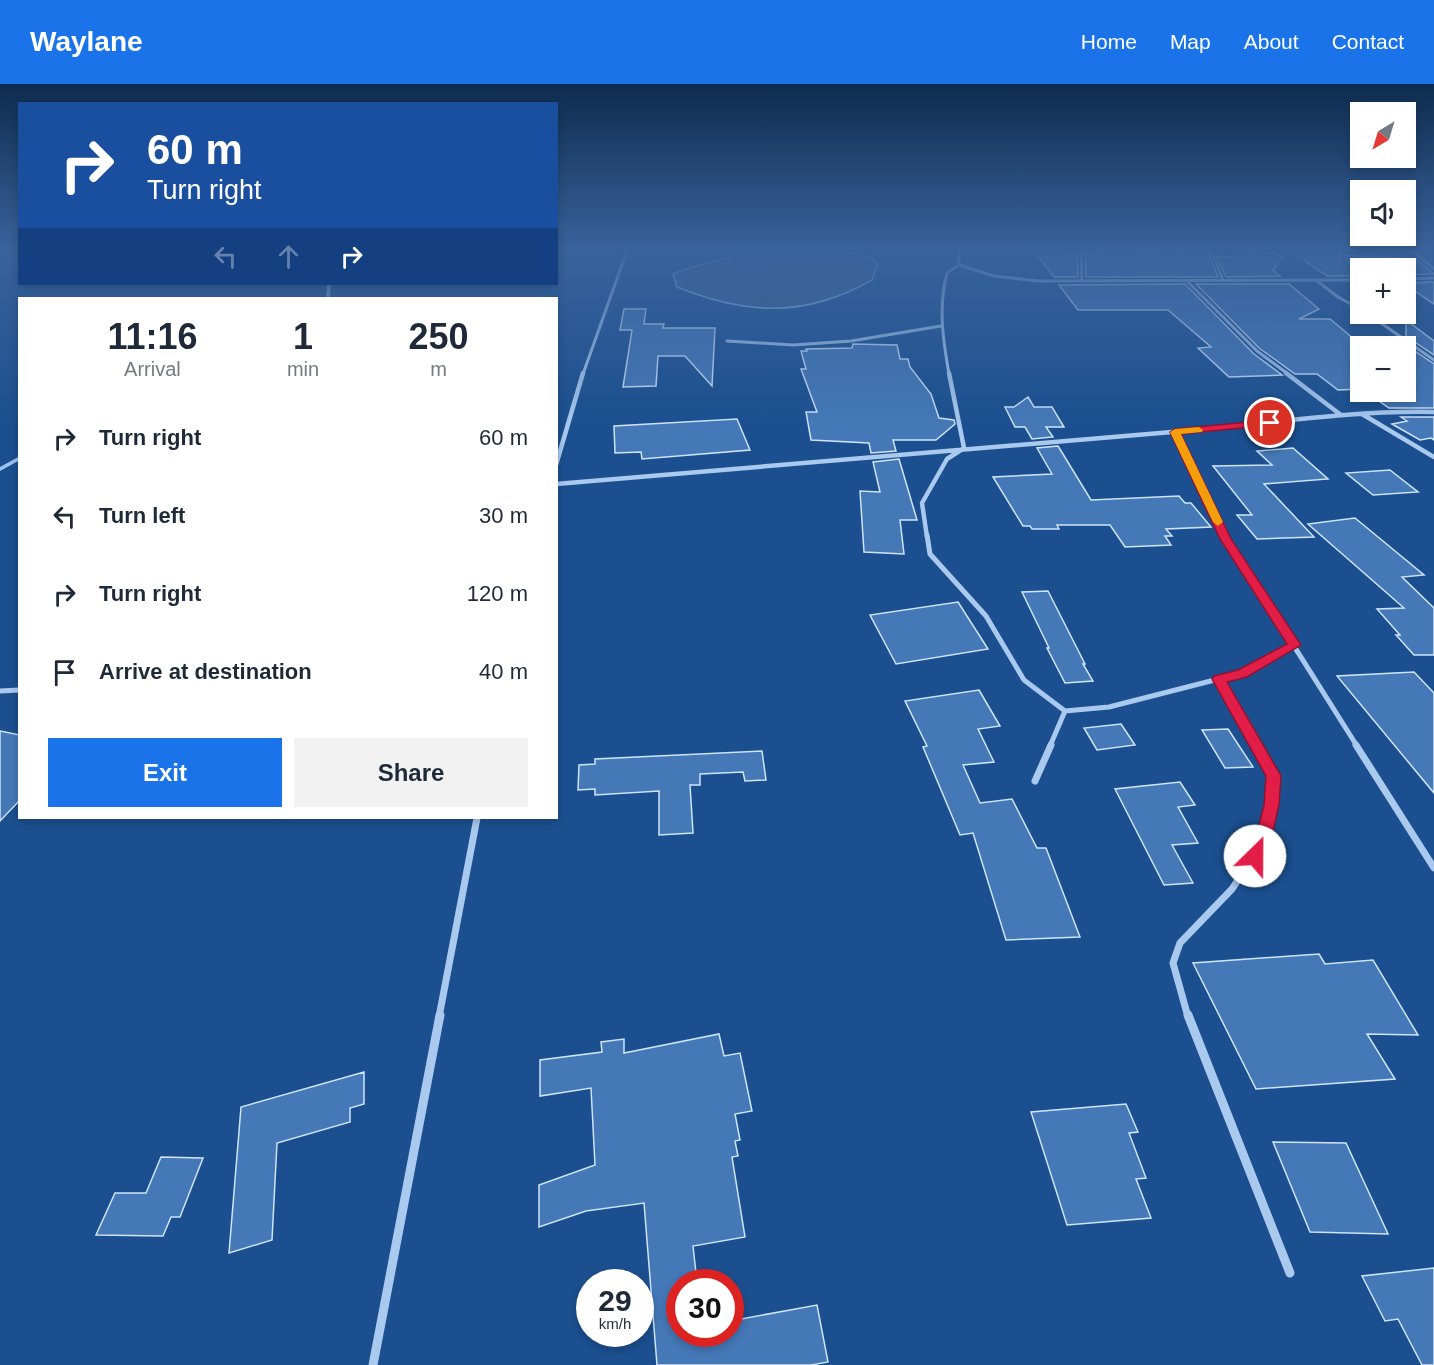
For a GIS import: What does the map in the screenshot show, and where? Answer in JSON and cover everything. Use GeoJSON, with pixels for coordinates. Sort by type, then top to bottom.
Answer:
{"type":"FeatureCollection","features":[{"type":"Feature","properties":{"kind":"street"},"geometry":{"type":"LineString","coordinates":[[558,458],[589,353],[606,308]]}},
{"type":"Feature","properties":{"kind":"street"},"geometry":{"type":"LineString","coordinates":[[940,308],[941,326],[964,447]]}},
{"type":"Feature","properties":{"kind":"street"},"geometry":{"type":"LineString","coordinates":[[1215,308],[1257,351],[1341,416]]}},
{"type":"Feature","properties":{"kind":"street"},"geometry":{"type":"LineString","coordinates":[[1382,324],[1434,360]]}},
{"type":"Feature","properties":{"kind":"street"},"geometry":{"type":"LineString","coordinates":[[727,341],[781,345],[840,342],[872,339],[910,330],[941,326]]}},
{"type":"Feature","properties":{"kind":"street"},"geometry":{"type":"LineString","coordinates":[[558,484],[815,464],[964,447],[1175,432],[1388,411],[1434,412]]}},
{"type":"Feature","properties":{"kind":"street"},"geometry":{"type":"LineString","coordinates":[[1362,414],[1434,457]]}},
{"type":"Feature","properties":{"kind":"street"},"geometry":{"type":"LineString","coordinates":[[1175,432],[1226,539],[1434,868]]}},
{"type":"Feature","properties":{"kind":"street"},"geometry":{"type":"LineString","coordinates":[[964,447],[947,459],[922,503],[930,554],[986,616],[1024,680],[1065,711],[1109,707],[1242,673],[1294,645]]}},
{"type":"Feature","properties":{"kind":"street"},"geometry":{"type":"LineString","coordinates":[[1219,679],[1274,776],[1271,805],[1262,844],[1232,889],[1180,943],[1173,963],[1190,1023],[1290,1273]]}},
{"type":"Feature","properties":{"kind":"street"},"geometry":{"type":"LineString","coordinates":[[0,691],[18,690]]}},
{"type":"Feature","properties":{"kind":"street"},"geometry":{"type":"LineString","coordinates":[[1035,781],[1065,711]]}},
{"type":"Feature","properties":{"kind":"street"},"geometry":{"type":"LineString","coordinates":[[373,1365],[477,819]]}},
{"type":"Feature","properties":{"kind":"building"},"geometry":{"type":"Polygon","coordinates":[[[1076,308],[1208,308],[1254,354],[1282,375],[1229,377],[1198,348],[1211,347],[1168,310],[1078,310],[1076,308]]]}},
{"type":"Feature","properties":{"kind":"building"},"geometry":{"type":"Polygon","coordinates":[[[1219,308],[1318,308],[1319,309],[1299,319],[1330,319],[1350,336],[1350,389],[1338,390],[1317,374],[1295,374],[1259,348],[1219,308]]]}},
{"type":"Feature","properties":{"kind":"building"},"geometry":{"type":"Polygon","coordinates":[[[624,309],[646,309],[644,324],[664,324],[663,328],[715,328],[712,386],[685,356],[658,356],[656,386],[623,387],[632,330],[620,330],[624,309]]]}},
{"type":"Feature","properties":{"kind":"building"},"geometry":{"type":"Polygon","coordinates":[[[1406,324],[1411,324],[1434,341],[1434,355],[1416,343],[1416,336],[1406,336],[1406,324]]]}},
{"type":"Feature","properties":{"kind":"building"},"geometry":{"type":"Polygon","coordinates":[[[853,344],[897,345],[900,359],[908,359],[910,367],[931,394],[939,418],[954,420],[955,424],[936,440],[893,440],[896,451],[871,453],[869,443],[811,440],[806,412],[817,412],[801,369],[806,369],[801,351],[852,348],[853,344]]]}},
{"type":"Feature","properties":{"kind":"building"},"geometry":{"type":"Polygon","coordinates":[[[1416,352],[1434,364],[1434,408],[1389,408],[1380,402],[1416,402],[1416,352]]]}},
{"type":"Feature","properties":{"kind":"building"},"geometry":{"type":"Polygon","coordinates":[[[1028,397],[1034,407],[1052,407],[1064,427],[1046,427],[1053,437],[1032,439],[1025,427],[1015,427],[1005,407],[1014,407],[1028,397]]]}},
{"type":"Feature","properties":{"kind":"building"},"geometry":{"type":"Polygon","coordinates":[[[1401,417],[1434,417],[1434,440],[1431,438],[1420,440],[1392,424],[1407,421],[1401,417]]]}},
{"type":"Feature","properties":{"kind":"building"},"geometry":{"type":"Polygon","coordinates":[[[737,419],[750,450],[642,459],[641,452],[615,453],[614,426],[737,419]]]}},
{"type":"Feature","properties":{"kind":"building"},"geometry":{"type":"Polygon","coordinates":[[[1058,446],[1091,500],[1179,496],[1185,503],[1191,503],[1211,527],[1166,529],[1172,536],[1165,536],[1171,545],[1125,547],[1110,525],[1057,525],[1059,529],[1032,529],[1030,526],[1023,526],[993,477],[1052,474],[1037,448],[1058,446]]]}},
{"type":"Feature","properties":{"kind":"building"},"geometry":{"type":"Polygon","coordinates":[[[1293,448],[1328,479],[1264,484],[1314,537],[1257,539],[1237,515],[1252,515],[1213,466],[1272,465],[1257,451],[1293,448]]]}},
{"type":"Feature","properties":{"kind":"building"},"geometry":{"type":"Polygon","coordinates":[[[899,459],[917,520],[900,520],[904,554],[864,552],[860,491],[880,492],[873,462],[899,459]]]}},
{"type":"Feature","properties":{"kind":"building"},"geometry":{"type":"Polygon","coordinates":[[[1390,470],[1418,492],[1373,495],[1346,473],[1390,470]]]}},
{"type":"Feature","properties":{"kind":"building"},"geometry":{"type":"Polygon","coordinates":[[[1355,518],[1424,575],[1402,577],[1434,608],[1434,655],[1414,655],[1377,609],[1404,608],[1308,524],[1355,518]]]}},
{"type":"Feature","properties":{"kind":"building"},"geometry":{"type":"Polygon","coordinates":[[[1048,591],[1093,681],[1065,683],[1047,648],[1049,648],[1022,592],[1048,591]]]}},
{"type":"Feature","properties":{"kind":"building"},"geometry":{"type":"Polygon","coordinates":[[[958,602],[988,649],[896,664],[870,615],[958,602]]]}},
{"type":"Feature","properties":{"kind":"building"},"geometry":{"type":"Polygon","coordinates":[[[1414,672],[1434,693],[1434,793],[1337,676],[1414,672]]]}},
{"type":"Feature","properties":{"kind":"building"},"geometry":{"type":"Polygon","coordinates":[[[979,690],[1000,726],[978,729],[994,762],[963,765],[980,803],[1012,799],[1037,848],[1046,848],[1080,937],[1006,940],[973,833],[960,835],[923,747],[927,746],[905,701],[979,690]]]}},
{"type":"Feature","properties":{"kind":"building"},"geometry":{"type":"Polygon","coordinates":[[[1121,724],[1135,745],[1097,750],[1084,728],[1121,724]]]}},
{"type":"Feature","properties":{"kind":"building"},"geometry":{"type":"Polygon","coordinates":[[[1228,729],[1253,767],[1225,768],[1202,730],[1228,729]]]}},
{"type":"Feature","properties":{"kind":"building"},"geometry":{"type":"Polygon","coordinates":[[[0,731],[18,735],[18,802],[0,821],[0,731]]]}},
{"type":"Feature","properties":{"kind":"building"},"geometry":{"type":"Polygon","coordinates":[[[762,751],[766,780],[745,781],[743,772],[700,774],[700,785],[690,785],[693,833],[659,835],[659,791],[595,795],[595,789],[578,790],[579,765],[595,764],[595,759],[762,751]]]}},
{"type":"Feature","properties":{"kind":"building"},"geometry":{"type":"Polygon","coordinates":[[[1180,782],[1195,805],[1178,807],[1198,843],[1172,845],[1193,883],[1164,885],[1115,789],[1180,782]]]}},
{"type":"Feature","properties":{"kind":"building"},"geometry":{"type":"Polygon","coordinates":[[[1319,954],[1325,964],[1373,960],[1418,1035],[1367,1034],[1395,1079],[1256,1089],[1193,963],[1319,954]]]}},
{"type":"Feature","properties":{"kind":"building"},"geometry":{"type":"Polygon","coordinates":[[[719,1034],[724,1056],[740,1053],[752,1111],[735,1114],[740,1140],[735,1141],[738,1156],[732,1157],[745,1237],[693,1246],[696,1269],[666,1269],[666,1347],[744,1347],[744,1318],[817,1305],[828,1362],[811,1365],[657,1365],[654,1328],[654,1269],[649,1269],[644,1203],[586,1211],[539,1227],[539,1185],[595,1165],[591,1088],[540,1096],[540,1060],[602,1052],[601,1042],[624,1039],[624,1053],[719,1034]]]}},
{"type":"Feature","properties":{"kind":"building"},"geometry":{"type":"Polygon","coordinates":[[[364,1072],[364,1104],[350,1108],[350,1122],[277,1143],[272,1240],[229,1253],[241,1107],[364,1072]]]}},
{"type":"Feature","properties":{"kind":"building"},"geometry":{"type":"Polygon","coordinates":[[[1126,1104],[1138,1132],[1129,1133],[1146,1178],[1136,1179],[1151,1218],[1067,1225],[1031,1112],[1126,1104]]]}},
{"type":"Feature","properties":{"kind":"building"},"geometry":{"type":"Polygon","coordinates":[[[1273,1142],[1346,1143],[1388,1234],[1310,1232],[1273,1142]]]}},
{"type":"Feature","properties":{"kind":"building"},"geometry":{"type":"Polygon","coordinates":[[[161,1157],[203,1158],[180,1217],[171,1217],[163,1236],[96,1235],[115,1193],[146,1193],[161,1157]]]}},
{"type":"Feature","properties":{"kind":"building"},"geometry":{"type":"Polygon","coordinates":[[[1434,1268],[1434,1365],[1422,1365],[1398,1319],[1385,1321],[1362,1276],[1434,1268]]]}},
{"type":"Feature","properties":{"kind":"waterway"},"geometry":{"type":"LineString","coordinates":[[0,469],[18,458]]}},
{"type":"Feature","properties":{"kind":"slow traffic"},"geometry":{"type":"LineString","coordinates":[[1199,430],[1175,432],[1218,522]]}},
{"type":"Feature","properties":{"kind":"route"},"geometry":{"type":"LineString","coordinates":[[1255,856],[1262,844],[1271,805],[1274,776],[1219,679],[1242,673],[1270,660],[1294,645],[1226,539],[1175,432],[1270,423]]}}]}
